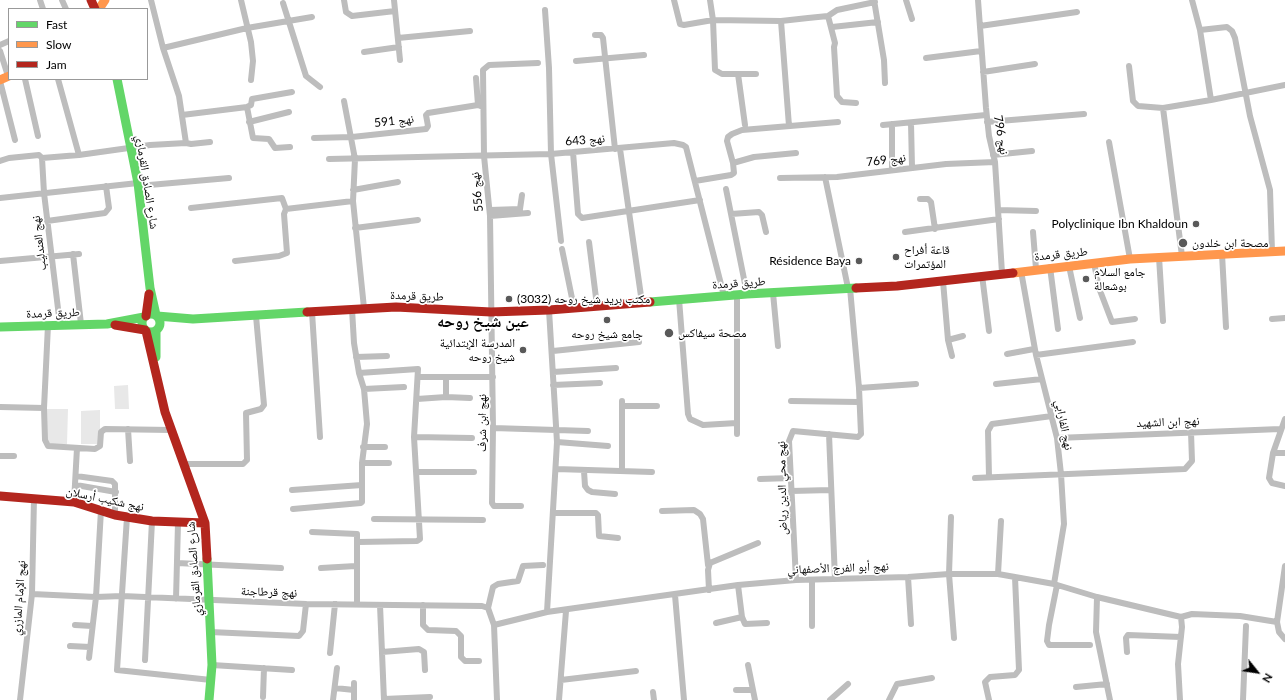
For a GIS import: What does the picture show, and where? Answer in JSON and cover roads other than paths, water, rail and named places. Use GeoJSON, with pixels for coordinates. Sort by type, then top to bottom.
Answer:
{"type":"FeatureCollection","features":[{"type":"Feature","properties":{"kind":"main road","name":"شارع الصادق القرمازي"},"geometry":{"type":"LineString","coordinates":[[117,80],[138,184],[150,288],[156,316]]}},
{"type":"Feature","properties":{"kind":"main road","name":"طريق قرمدة"},"geometry":{"type":"LineString","coordinates":[[156,316],[194,319],[364,308],[426,308],[491,312],[549,310],[679,299],[943,281],[1050,267],[1130,259],[1285,251]]}},
{"type":"Feature","properties":{"kind":"main road","name":"شارع الصادق القرمازي"},"geometry":{"type":"LineString","coordinates":[[145,316],[150,288]]}},
{"type":"Feature","properties":{"kind":"main road"},"geometry":{"type":"LineString","coordinates":[[152,314],[156,316],[160,323],[157,331],[146,331],[142,325],[145,316],[152,314]]}},
{"type":"Feature","properties":{"kind":"main road","name":"طريق قرمدة"},"geometry":{"type":"LineString","coordinates":[[108,324],[145,316]]}},
{"type":"Feature","properties":{"kind":"main road","name":"طريق قرمدة"},"geometry":{"type":"LineString","coordinates":[[157,331],[194,319]]}},
{"type":"Feature","properties":{"kind":"main road","name":"طريق قرمدة"},"geometry":{"type":"LineString","coordinates":[[0,327],[108,324],[146,331]]}},
{"type":"Feature","properties":{"kind":"main road","name":"شارع الصادق القرمازي"},"geometry":{"type":"LineString","coordinates":[[146,331],[160,394],[171,430],[205,523],[210,600],[212,665],[209,700]]}},
{"type":"Feature","properties":{"kind":"main road","name":"شارع الصادق القرمازي"},"geometry":{"type":"LineString","coordinates":[[156,371],[157,331]]}},
{"type":"Feature","properties":{"kind":"main road","name":"نهج شكيب أرسلان"},"geometry":{"type":"LineString","coordinates":[[0,496],[74,502],[115,515],[152,521],[205,523]]}},
{"type":"Feature","properties":{"kind":"street"},"geometry":{"type":"LineString","coordinates":[[151,0],[179,96],[186,143]]}},
{"type":"Feature","properties":{"kind":"street"},"geometry":{"type":"LineString","coordinates":[[241,0],[251,42],[253,61],[251,80]]}},
{"type":"Feature","properties":{"kind":"street"},"geometry":{"type":"LineString","coordinates":[[344,0],[346,12],[352,16],[395,11]]}},
{"type":"Feature","properties":{"kind":"street"},"geometry":{"type":"LineString","coordinates":[[394,0],[400,60]]}},
{"type":"Feature","properties":{"kind":"street"},"geometry":{"type":"LineString","coordinates":[[674,0],[680,24],[713,20],[781,21],[828,16],[837,10],[874,1],[885,83]]}},
{"type":"Feature","properties":{"kind":"street"},"geometry":{"type":"LineString","coordinates":[[710,0],[713,20],[714,69],[722,74],[756,74]]}},
{"type":"Feature","properties":{"kind":"street"},"geometry":{"type":"LineString","coordinates":[[906,0],[912,19]]}},
{"type":"Feature","properties":{"kind":"street","name":"نهج 796"},"geometry":{"type":"LineString","coordinates":[[978,0],[986,115],[992,155],[995,162],[1002,273]]}},
{"type":"Feature","properties":{"kind":"street"},"geometry":{"type":"LineString","coordinates":[[1192,0],[1200,30],[1211,100]]}},
{"type":"Feature","properties":{"kind":"street"},"geometry":{"type":"LineString","coordinates":[[283,3],[287,21],[306,76],[320,87]]}},
{"type":"Feature","properties":{"kind":"street"},"geometry":{"type":"LineString","coordinates":[[545,10],[549,68],[551,154],[561,241]]}},
{"type":"Feature","properties":{"kind":"street"},"geometry":{"type":"LineString","coordinates":[[980,26],[1077,12]]}},
{"type":"Feature","properties":{"kind":"street"},"geometry":{"type":"LineString","coordinates":[[828,16],[835,43],[837,96],[842,102],[856,103]]}},
{"type":"Feature","properties":{"kind":"street"},"geometry":{"type":"LineString","coordinates":[[164,48],[247,28],[312,17]]}},
{"type":"Feature","properties":{"kind":"street"},"geometry":{"type":"LineString","coordinates":[[781,21],[789,126]]}},
{"type":"Feature","properties":{"kind":"street"},"geometry":{"type":"LineString","coordinates":[[832,27],[878,22]]}},
{"type":"Feature","properties":{"kind":"street"},"geometry":{"type":"LineString","coordinates":[[1200,30],[1222,26],[1227,27],[1232,31],[1245,93],[1270,190],[1272,251]]}},
{"type":"Feature","properties":{"kind":"street"},"geometry":{"type":"LineString","coordinates":[[398,38],[470,31]]}},
{"type":"Feature","properties":{"kind":"street"},"geometry":{"type":"LineString","coordinates":[[595,35],[602,36],[617,149],[642,303]]}},
{"type":"Feature","properties":{"kind":"street"},"geometry":{"type":"LineString","coordinates":[[364,52],[399,47]]}},
{"type":"Feature","properties":{"kind":"street"},"geometry":{"type":"LineString","coordinates":[[0,51],[15,140]]}},
{"type":"Feature","properties":{"kind":"street"},"geometry":{"type":"LineString","coordinates":[[926,58],[981,51]]}},
{"type":"Feature","properties":{"kind":"street"},"geometry":{"type":"LineString","coordinates":[[576,61],[604,60],[644,55]]}},
{"type":"Feature","properties":{"kind":"street","name":"نهج 556"},"geometry":{"type":"LineString","coordinates":[[491,312],[490,213],[484,156],[481,106],[483,70],[489,65],[538,63]]}},
{"type":"Feature","properties":{"kind":"street"},"geometry":{"type":"LineString","coordinates":[[983,72],[1035,64]]}},
{"type":"Feature","properties":{"kind":"street"},"geometry":{"type":"LineString","coordinates":[[1129,66],[1133,101],[1136,106],[1163,108],[1285,85]]}},
{"type":"Feature","properties":{"kind":"street"},"geometry":{"type":"LineString","coordinates":[[738,74],[745,125]]}},
{"type":"Feature","properties":{"kind":"street"},"geometry":{"type":"LineString","coordinates":[[476,78],[481,106]]}},
{"type":"Feature","properties":{"kind":"street"},"geometry":{"type":"LineString","coordinates":[[25,80],[38,136]]}},
{"type":"Feature","properties":{"kind":"street"},"geometry":{"type":"LineString","coordinates":[[58,80],[78,155]]}},
{"type":"Feature","properties":{"kind":"street"},"geometry":{"type":"LineString","coordinates":[[182,115],[247,107],[251,105],[252,99],[292,92]]}},
{"type":"Feature","properties":{"kind":"street"},"geometry":{"type":"LineString","coordinates":[[344,101],[355,159],[353,201],[364,308]]}},
{"type":"Feature","properties":{"kind":"street","name":"نهج 591"},"geometry":{"type":"LineString","coordinates":[[314,138],[352,137],[426,129],[428,126],[426,115],[428,113],[481,106]]}},
{"type":"Feature","properties":{"kind":"street"},"geometry":{"type":"LineString","coordinates":[[247,107],[253,138],[270,140],[275,148],[290,147]]}},
{"type":"Feature","properties":{"kind":"street"},"geometry":{"type":"LineString","coordinates":[[1163,108],[1182,256]]}},
{"type":"Feature","properties":{"kind":"street"},"geometry":{"type":"LineString","coordinates":[[249,122],[289,112]]}},
{"type":"Feature","properties":{"kind":"street"},"geometry":{"type":"LineString","coordinates":[[987,122],[1084,114]]}},
{"type":"Feature","properties":{"kind":"street"},"geometry":{"type":"LineString","coordinates":[[883,125],[986,115]]}},
{"type":"Feature","properties":{"kind":"street"},"geometry":{"type":"LineString","coordinates":[[724,296],[694,181],[731,175],[735,172],[727,141],[728,137],[732,134],[742,130],[838,122]]}},
{"type":"Feature","properties":{"kind":"street"},"geometry":{"type":"LineString","coordinates":[[911,123],[912,168]]}},
{"type":"Feature","properties":{"kind":"street"},"geometry":{"type":"LineString","coordinates":[[892,124],[892,170]]}},
{"type":"Feature","properties":{"kind":"street"},"geometry":{"type":"LineString","coordinates":[[0,161],[9,158],[39,155],[42,158],[131,149],[150,145],[210,142]]}},
{"type":"Feature","properties":{"kind":"street"},"geometry":{"type":"LineString","coordinates":[[1109,142],[1130,259]]}},
{"type":"Feature","properties":{"kind":"street","name":"نهج 643"},"geometry":{"type":"LineString","coordinates":[[328,159],[551,154],[674,143],[686,147],[694,181]]}},
{"type":"Feature","properties":{"kind":"street"},"geometry":{"type":"LineString","coordinates":[[992,155],[1032,151]]}},
{"type":"Feature","properties":{"kind":"street"},"geometry":{"type":"LineString","coordinates":[[573,152],[579,216],[587,218],[700,200]]}},
{"type":"Feature","properties":{"kind":"street"},"geometry":{"type":"LineString","coordinates":[[733,163],[754,157],[796,153]]}},
{"type":"Feature","properties":{"kind":"street","name":"نهج العندليب"},"geometry":{"type":"LineString","coordinates":[[42,158],[47,221],[60,325]]}},
{"type":"Feature","properties":{"kind":"street","name":"نهج 769"},"geometry":{"type":"LineString","coordinates":[[780,178],[825,177],[912,168],[995,162]]}},
{"type":"Feature","properties":{"kind":"street"},"geometry":{"type":"LineString","coordinates":[[825,177],[849,288],[859,388],[860,436],[829,434],[835,580]]}},
{"type":"Feature","properties":{"kind":"street"},"geometry":{"type":"LineString","coordinates":[[0,198],[106,186],[229,178]]}},
{"type":"Feature","properties":{"kind":"street"},"geometry":{"type":"LineString","coordinates":[[353,190],[398,182]]}},
{"type":"Feature","properties":{"kind":"street"},"geometry":{"type":"LineString","coordinates":[[47,221],[105,214],[109,208],[106,186]]}},
{"type":"Feature","properties":{"kind":"street"},"geometry":{"type":"LineString","coordinates":[[726,188],[748,294]]}},
{"type":"Feature","properties":{"kind":"street"},"geometry":{"type":"LineString","coordinates":[[490,213],[520,209],[522,195]]}},
{"type":"Feature","properties":{"kind":"street"},"geometry":{"type":"LineString","coordinates":[[191,208],[282,198],[286,209],[284,214],[287,253],[279,256],[235,261]]}},
{"type":"Feature","properties":{"kind":"street"},"geometry":{"type":"LineString","coordinates":[[920,200],[928,199],[931,202],[935,229]]}},
{"type":"Feature","properties":{"kind":"street"},"geometry":{"type":"LineString","coordinates":[[286,209],[353,201]]}},
{"type":"Feature","properties":{"kind":"street"},"geometry":{"type":"LineString","coordinates":[[998,210],[1036,211]]}},
{"type":"Feature","properties":{"kind":"street"},"geometry":{"type":"LineString","coordinates":[[731,214],[759,212],[762,215],[766,232]]}},
{"type":"Feature","properties":{"kind":"street"},"geometry":{"type":"LineString","coordinates":[[490,213],[528,213]]}},
{"type":"Feature","properties":{"kind":"street"},"geometry":{"type":"LineString","coordinates":[[906,232],[999,219]]}},
{"type":"Feature","properties":{"kind":"street"},"geometry":{"type":"LineString","coordinates":[[355,228],[418,220]]}},
{"type":"Feature","properties":{"kind":"street"},"geometry":{"type":"LineString","coordinates":[[1033,232],[1036,269]]}},
{"type":"Feature","properties":{"kind":"street"},"geometry":{"type":"LineString","coordinates":[[589,242],[597,306]]}},
{"type":"Feature","properties":{"kind":"street"},"geometry":{"type":"LineString","coordinates":[[562,249],[574,308]]}},
{"type":"Feature","properties":{"kind":"street"},"geometry":{"type":"LineString","coordinates":[[0,261],[51,255],[76,254],[81,324]]}},
{"type":"Feature","properties":{"kind":"street"},"geometry":{"type":"LineString","coordinates":[[1222,254],[1226,327]]}},
{"type":"Feature","properties":{"kind":"street"},"geometry":{"type":"LineString","coordinates":[[1159,257],[1163,321]]}},
{"type":"Feature","properties":{"kind":"street"},"geometry":{"type":"LineString","coordinates":[[1094,263],[1098,288],[1112,322],[1135,319]]}},
{"type":"Feature","properties":{"kind":"street"},"geometry":{"type":"LineString","coordinates":[[1068,266],[1080,318]]}},
{"type":"Feature","properties":{"kind":"street"},"geometry":{"type":"LineString","coordinates":[[1050,267],[1058,328]]}},
{"type":"Feature","properties":{"kind":"street","name":"نهج الفارابي"},"geometry":{"type":"LineString","coordinates":[[1021,271],[1035,352],[1057,438],[1061,474],[1064,524],[1048,641],[1049,645],[1090,645]]}},
{"type":"Feature","properties":{"kind":"street"},"geometry":{"type":"LineString","coordinates":[[982,276],[989,331]]}},
{"type":"Feature","properties":{"kind":"street"},"geometry":{"type":"LineString","coordinates":[[943,281],[948,340],[952,356]]}},
{"type":"Feature","properties":{"kind":"street"},"geometry":{"type":"LineString","coordinates":[[773,293],[778,346]]}},
{"type":"Feature","properties":{"kind":"street"},"geometry":{"type":"LineString","coordinates":[[737,295],[737,434]]}},
{"type":"Feature","properties":{"kind":"street"},"geometry":{"type":"LineString","coordinates":[[679,299],[688,414],[690,419],[703,425],[737,423]]}},
{"type":"Feature","properties":{"kind":"street"},"geometry":{"type":"LineString","coordinates":[[293,509],[362,502],[363,447],[367,424],[364,389],[356,357],[352,309]]}},
{"type":"Feature","properties":{"kind":"street"},"geometry":{"type":"LineString","coordinates":[[547,612],[558,442],[553,385],[553,351],[549,310]]}},
{"type":"Feature","properties":{"kind":"street"},"geometry":{"type":"LineString","coordinates":[[312,312],[320,437]]}},
{"type":"Feature","properties":{"kind":"street","name":"نهج ابن شرف"},"geometry":{"type":"LineString","coordinates":[[491,312],[493,377],[492,503],[494,506],[521,506]]}},
{"type":"Feature","properties":{"kind":"street"},"geometry":{"type":"LineString","coordinates":[[184,464],[243,464],[247,460],[246,413],[261,409],[264,405],[256,316]]}},
{"type":"Feature","properties":{"kind":"street"},"geometry":{"type":"LineString","coordinates":[[1272,319],[1285,318]]}},
{"type":"Feature","properties":{"kind":"street"},"geometry":{"type":"LineString","coordinates":[[48,325],[44,408],[46,444],[52,447],[98,449],[103,430],[171,430]]}},
{"type":"Feature","properties":{"kind":"street"},"geometry":{"type":"LineString","coordinates":[[948,340],[963,336]]}},
{"type":"Feature","properties":{"kind":"street"},"geometry":{"type":"LineString","coordinates":[[553,351],[639,342]]}},
{"type":"Feature","properties":{"kind":"street"},"geometry":{"type":"LineString","coordinates":[[1007,354],[1133,342]]}},
{"type":"Feature","properties":{"kind":"street"},"geometry":{"type":"LineString","coordinates":[[356,357],[387,356]]}},
{"type":"Feature","properties":{"kind":"street"},"geometry":{"type":"LineString","coordinates":[[553,372],[616,368]]}},
{"type":"Feature","properties":{"kind":"street"},"geometry":{"type":"LineString","coordinates":[[358,542],[419,541],[420,539],[414,437],[418,369],[359,373]]}},
{"type":"Feature","properties":{"kind":"street"},"geometry":{"type":"LineString","coordinates":[[418,378],[493,377]]}},
{"type":"Feature","properties":{"kind":"street"},"geometry":{"type":"LineString","coordinates":[[446,378],[446,397]]}},
{"type":"Feature","properties":{"kind":"street"},"geometry":{"type":"LineString","coordinates":[[996,384],[1042,379]]}},
{"type":"Feature","properties":{"kind":"street"},"geometry":{"type":"LineString","coordinates":[[553,385],[600,383]]}},
{"type":"Feature","properties":{"kind":"street"},"geometry":{"type":"LineString","coordinates":[[859,388],[916,384]]}},
{"type":"Feature","properties":{"kind":"street"},"geometry":{"type":"LineString","coordinates":[[364,389],[404,387]]}},
{"type":"Feature","properties":{"kind":"street"},"geometry":{"type":"LineString","coordinates":[[417,399],[446,397],[470,398]]}},
{"type":"Feature","properties":{"kind":"street"},"geometry":{"type":"LineString","coordinates":[[791,401],[859,402]]}},
{"type":"Feature","properties":{"kind":"street"},"geometry":{"type":"LineString","coordinates":[[622,471],[622,404],[657,406]]}},
{"type":"Feature","properties":{"kind":"street"},"geometry":{"type":"LineString","coordinates":[[0,407],[44,408]]}},
{"type":"Feature","properties":{"kind":"street"},"geometry":{"type":"LineString","coordinates":[[989,477],[988,431],[992,424],[1052,416]]}},
{"type":"Feature","properties":{"kind":"street"},"geometry":{"type":"LineString","coordinates":[[1285,418],[1273,453],[1269,478],[1272,483],[1285,486]]}},
{"type":"Feature","properties":{"kind":"street"},"geometry":{"type":"LineString","coordinates":[[493,428],[588,431]]}},
{"type":"Feature","properties":{"kind":"street"},"geometry":{"type":"LineString","coordinates":[[128,429],[130,461]]}},
{"type":"Feature","properties":{"kind":"street","name":"نهج ابن الشهيد"},"geometry":{"type":"LineString","coordinates":[[1057,438],[1280,429]]}},
{"type":"Feature","properties":{"kind":"street","name":"نهج محي الدين رياض"},"geometry":{"type":"LineString","coordinates":[[796,580],[789,441],[793,431],[829,434]]}},
{"type":"Feature","properties":{"kind":"street"},"geometry":{"type":"LineString","coordinates":[[975,478],[1185,469],[1192,461],[1191,432]]}},
{"type":"Feature","properties":{"kind":"street"},"geometry":{"type":"LineString","coordinates":[[414,437],[472,438]]}},
{"type":"Feature","properties":{"kind":"street"},"geometry":{"type":"LineString","coordinates":[[558,442],[608,446]]}},
{"type":"Feature","properties":{"kind":"street"},"geometry":{"type":"LineString","coordinates":[[363,447],[385,447]]}},
{"type":"Feature","properties":{"kind":"street"},"geometry":{"type":"LineString","coordinates":[[74,502],[77,448]]}},
{"type":"Feature","properties":{"kind":"street"},"geometry":{"type":"LineString","coordinates":[[1273,453],[1285,452]]}},
{"type":"Feature","properties":{"kind":"street"},"geometry":{"type":"LineString","coordinates":[[0,456],[14,456]]}},
{"type":"Feature","properties":{"kind":"street"},"geometry":{"type":"LineString","coordinates":[[362,463],[389,463]]}},
{"type":"Feature","properties":{"kind":"street"},"geometry":{"type":"LineString","coordinates":[[556,469],[652,472]]}},
{"type":"Feature","properties":{"kind":"street"},"geometry":{"type":"LineString","coordinates":[[584,471],[585,486],[588,490],[592,492],[615,494]]}},
{"type":"Feature","properties":{"kind":"street"},"geometry":{"type":"LineString","coordinates":[[416,472],[474,472]]}},
{"type":"Feature","properties":{"kind":"street"},"geometry":{"type":"LineString","coordinates":[[76,476],[112,481],[115,484],[116,492],[115,515]]}},
{"type":"Feature","properties":{"kind":"street"},"geometry":{"type":"LineString","coordinates":[[760,479],[791,478]]}},
{"type":"Feature","properties":{"kind":"street"},"geometry":{"type":"LineString","coordinates":[[76,485],[116,492]]}},
{"type":"Feature","properties":{"kind":"street"},"geometry":{"type":"LineString","coordinates":[[292,490],[362,485]]}},
{"type":"Feature","properties":{"kind":"street"},"geometry":{"type":"LineString","coordinates":[[791,491],[831,490]]}},
{"type":"Feature","properties":{"kind":"street","name":"نهج الإمام المازري"},"geometry":{"type":"LineString","coordinates":[[20,700],[32,594],[34,498]]}},
{"type":"Feature","properties":{"kind":"street"},"geometry":{"type":"LineString","coordinates":[[89,658],[96,597],[101,510]]}},
{"type":"Feature","properties":{"kind":"street"},"geometry":{"type":"LineString","coordinates":[[662,511],[694,510],[700,514],[703,519],[709,590]]}},
{"type":"Feature","properties":{"kind":"street"},"geometry":{"type":"LineString","coordinates":[[553,514],[596,513],[598,515],[599,536],[618,538]]}},
{"type":"Feature","properties":{"kind":"street"},"geometry":{"type":"LineString","coordinates":[[127,517],[117,670],[211,680]]}},
{"type":"Feature","properties":{"kind":"street"},"geometry":{"type":"LineString","coordinates":[[951,517],[949,574],[954,638]]}},
{"type":"Feature","properties":{"kind":"street"},"geometry":{"type":"LineString","coordinates":[[374,519],[418,518],[483,520]]}},
{"type":"Feature","properties":{"kind":"street"},"geometry":{"type":"LineString","coordinates":[[145,660],[150,598],[152,521]]}},
{"type":"Feature","properties":{"kind":"street"},"geometry":{"type":"LineString","coordinates":[[998,574],[1001,521]]}},
{"type":"Feature","properties":{"kind":"street"},"geometry":{"type":"LineString","coordinates":[[176,599],[178,523]]}},
{"type":"Feature","properties":{"kind":"street"},"geometry":{"type":"LineString","coordinates":[[312,532],[358,534],[356,566],[357,604]]}},
{"type":"Feature","properties":{"kind":"street"},"geometry":{"type":"LineString","coordinates":[[708,565],[713,560],[758,543]]}},
{"type":"Feature","properties":{"kind":"street"},"geometry":{"type":"LineString","coordinates":[[177,563],[281,568]]}},
{"type":"Feature","properties":{"kind":"street"},"geometry":{"type":"LineString","coordinates":[[497,700],[494,624],[488,608],[493,587],[498,584],[518,581],[523,566],[543,565]]}},
{"type":"Feature","properties":{"kind":"street"},"geometry":{"type":"LineString","coordinates":[[321,568],[356,566]]}},
{"type":"Feature","properties":{"kind":"street"},"geometry":{"type":"LineString","coordinates":[[1285,566],[1277,622],[1278,632],[1285,638]]}},
{"type":"Feature","properties":{"kind":"street","name":"نهج أبو الفرج الأصفهاني"},"geometry":{"type":"LineString","coordinates":[[494,624],[547,612],[566,611],[738,585],[796,580],[835,580],[949,574],[998,574],[1015,577],[1055,585],[1097,597],[1181,617]]}},
{"type":"Feature","properties":{"kind":"street"},"geometry":{"type":"LineString","coordinates":[[908,577],[911,624]]}},
{"type":"Feature","properties":{"kind":"street"},"geometry":{"type":"LineString","coordinates":[[989,700],[986,682],[990,677],[1015,675],[1019,670],[1015,577]]}},
{"type":"Feature","properties":{"kind":"street"},"geometry":{"type":"LineString","coordinates":[[812,580],[812,626]]}},
{"type":"Feature","properties":{"kind":"street"},"geometry":{"type":"LineString","coordinates":[[738,585],[742,617],[748,625],[768,623]]}},
{"type":"Feature","properties":{"kind":"street","name":"نهج قرطاجنة"},"geometry":{"type":"LineString","coordinates":[[32,594],[96,597],[122,596],[306,604],[482,606],[488,608]]}},
{"type":"Feature","properties":{"kind":"street"},"geometry":{"type":"LineString","coordinates":[[674,595],[684,700]]}},
{"type":"Feature","properties":{"kind":"street"},"geometry":{"type":"LineString","coordinates":[[1097,597],[1096,632],[1110,700]]}},
{"type":"Feature","properties":{"kind":"street"},"geometry":{"type":"LineString","coordinates":[[210,632],[299,636],[303,631],[306,604]]}},
{"type":"Feature","properties":{"kind":"street"},"geometry":{"type":"LineString","coordinates":[[330,653],[335,604]]}},
{"type":"Feature","properties":{"kind":"street"},"geometry":{"type":"LineString","coordinates":[[380,605],[384,699],[430,697]]}},
{"type":"Feature","properties":{"kind":"street"},"geometry":{"type":"LineString","coordinates":[[423,605],[423,625],[428,630],[456,630],[461,636],[461,657],[465,661],[478,661]]}},
{"type":"Feature","properties":{"kind":"street"},"geometry":{"type":"LineString","coordinates":[[559,700],[566,611]]}},
{"type":"Feature","properties":{"kind":"street"},"geometry":{"type":"LineString","coordinates":[[1180,700],[1178,664],[1181,637],[1181,617],[1192,614],[1240,616],[1277,622]]}},
{"type":"Feature","properties":{"kind":"street"},"geometry":{"type":"LineString","coordinates":[[716,623],[742,617]]}},
{"type":"Feature","properties":{"kind":"street"},"geometry":{"type":"LineString","coordinates":[[75,625],[92,626]]}},
{"type":"Feature","properties":{"kind":"street"},"geometry":{"type":"LineString","coordinates":[[1243,700],[1246,626]]}},
{"type":"Feature","properties":{"kind":"street"},"geometry":{"type":"LineString","coordinates":[[1127,652],[1126,638],[1128,635],[1181,637]]}},
{"type":"Feature","properties":{"kind":"street"},"geometry":{"type":"LineString","coordinates":[[70,646],[90,647]]}},
{"type":"Feature","properties":{"kind":"street"},"geometry":{"type":"LineString","coordinates":[[382,652],[419,649],[424,652],[425,670]]}},
{"type":"Feature","properties":{"kind":"street"},"geometry":{"type":"LineString","coordinates":[[212,665],[292,670]]}},
{"type":"Feature","properties":{"kind":"street"},"geometry":{"type":"LineString","coordinates":[[748,665],[755,700]]}},
{"type":"Feature","properties":{"kind":"street"},"geometry":{"type":"LineString","coordinates":[[264,668],[264,697]]}},
{"type":"Feature","properties":{"kind":"street"},"geometry":{"type":"LineString","coordinates":[[333,700],[337,668]]}},
{"type":"Feature","properties":{"kind":"street"},"geometry":{"type":"LineString","coordinates":[[561,680],[636,670]]}},
{"type":"Feature","properties":{"kind":"street"},"geometry":{"type":"LineString","coordinates":[[890,700],[897,684],[932,678]]}},
{"type":"Feature","properties":{"kind":"street"},"geometry":{"type":"LineString","coordinates":[[354,683],[354,700]]}},
{"type":"Feature","properties":{"kind":"street"},"geometry":{"type":"LineString","coordinates":[[830,700],[848,684]]}},
{"type":"Feature","properties":{"kind":"street"},"geometry":{"type":"LineString","coordinates":[[1076,687],[1107,684]]}},
{"type":"Feature","properties":{"kind":"street"},"geometry":{"type":"LineString","coordinates":[[335,688],[354,690]]}},
{"type":"Feature","properties":{"kind":"street"},"geometry":{"type":"LineString","coordinates":[[736,690],[753,690]]}},
{"type":"Feature","properties":{"kind":"street"},"geometry":{"type":"LineString","coordinates":[[653,692],[654,700]]}},
{"type":"Feature","properties":{"kind":"place","name":"Polyclinique Ibn Khaldoun"},"geometry":{"type":"Point","coordinates":[1196,224]}},
{"type":"Feature","properties":{"kind":"place","name":"مصحة ابن خلدون"},"geometry":{"type":"Point","coordinates":[1183,243]}},
{"type":"Feature","properties":{"kind":"place","name":"قاعة أفراح المؤتمرات"},"geometry":{"type":"Point","coordinates":[896,257]}},
{"type":"Feature","properties":{"kind":"place","name":"Résidence Baya"},"geometry":{"type":"Point","coordinates":[859,261]}},
{"type":"Feature","properties":{"kind":"place","name":"جامع السلام بوشعالة"},"geometry":{"type":"Point","coordinates":[1086,279]}},
{"type":"Feature","properties":{"kind":"place","name":"مكتب بريد شيخ روحه (3032)"},"geometry":{"type":"Point","coordinates":[509,299]}},
{"type":"Feature","properties":{"kind":"place","name":"جامع شيخ روحه"},"geometry":{"type":"Point","coordinates":[607,320]}},
{"type":"Feature","properties":{"kind":"place","name":"مصحة سيفاكس"},"geometry":{"type":"Point","coordinates":[669,333]}},
{"type":"Feature","properties":{"kind":"place","name":"المدرسة الإبتدائية شيخ روحه"},"geometry":{"type":"Point","coordinates":[523,350]}},
{"type":"Feature","properties":{"kind":"district","name":"عين شيخ روحه"},"geometry":{"type":"Point","coordinates":[483,322]}}]}
